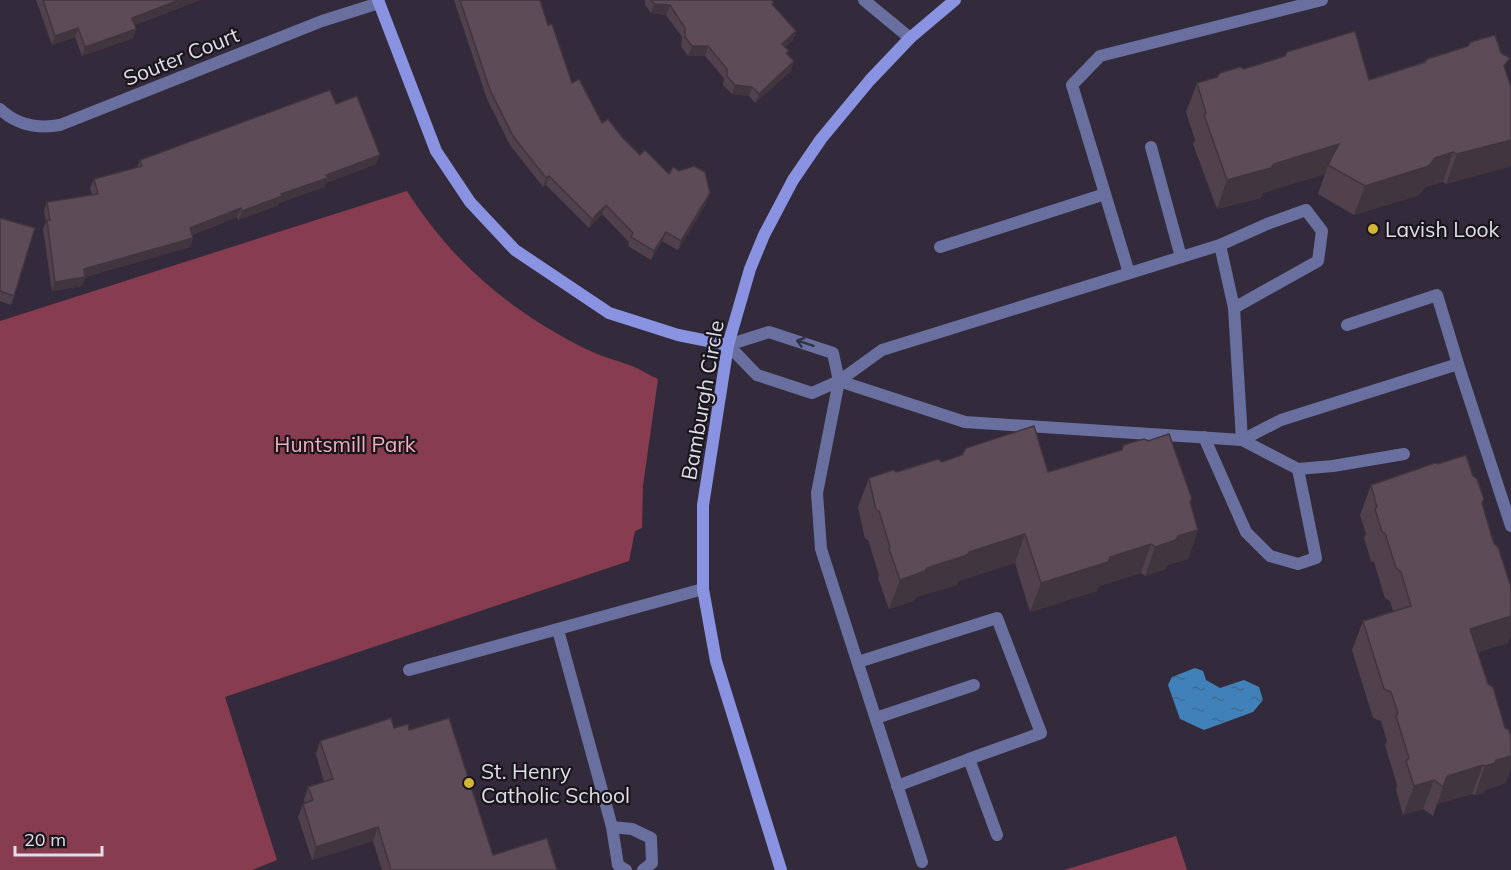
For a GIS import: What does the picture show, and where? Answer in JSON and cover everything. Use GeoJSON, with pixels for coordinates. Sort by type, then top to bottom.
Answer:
{"type":"FeatureCollection","features":[{"type":"Feature","properties":{"kind":"street"},"geometry":{"type":"LineString","coordinates":[[864,0],[910,38]]}},
{"type":"Feature","properties":{"kind":"street","name":"Bamburgh Circle"},"geometry":{"type":"LineString","coordinates":[[781,870],[716,661],[704,589],[703,505],[728,345],[750,269],[764,235],[793,180],[821,139],[870,80],[910,38],[955,0]]}},
{"type":"Feature","properties":{"kind":"street"},"geometry":{"type":"LineString","coordinates":[[1129,273],[1072,85],[1100,56],[1322,0]]}},
{"type":"Feature","properties":{"kind":"street"},"geometry":{"type":"LineString","coordinates":[[379,1],[436,151],[470,202],[515,250],[609,314],[678,335],[728,345],[769,332],[833,353],[839,381],[817,493],[821,549],[921,862]]}},
{"type":"Feature","properties":{"kind":"street","name":"Souter Court"},"geometry":{"type":"LineString","coordinates":[[0,109],[9,117],[32,127],[60,125],[322,21],[379,1]]}},
{"type":"Feature","properties":{"kind":"street"},"geometry":{"type":"LineString","coordinates":[[1151,147],[1181,257]]}},
{"type":"Feature","properties":{"kind":"street"},"geometry":{"type":"LineString","coordinates":[[940,247],[1105,194]]}},
{"type":"Feature","properties":{"kind":"street"},"geometry":{"type":"LineString","coordinates":[[728,345],[757,375],[812,393],[839,381],[882,350],[1220,245],[1306,210],[1323,231],[1318,261],[1234,308]]}},
{"type":"Feature","properties":{"kind":"street"},"geometry":{"type":"LineString","coordinates":[[1220,245],[1234,308],[1242,440]]}},
{"type":"Feature","properties":{"kind":"street"},"geometry":{"type":"LineString","coordinates":[[1347,325],[1437,295],[1511,526]]}},
{"type":"Feature","properties":{"kind":"street"},"geometry":{"type":"LineString","coordinates":[[1242,440],[1281,420],[1458,364]]}},
{"type":"Feature","properties":{"kind":"street"},"geometry":{"type":"LineString","coordinates":[[839,381],[965,422],[1242,440],[1298,469],[1333,466],[1404,454]]}},
{"type":"Feature","properties":{"kind":"street"},"geometry":{"type":"LineString","coordinates":[[1204,437],[1246,532],[1270,556],[1298,564],[1316,558],[1298,469]]}},
{"type":"Feature","properties":{"kind":"street"},"geometry":{"type":"LineString","coordinates":[[409,670],[704,589]]}},
{"type":"Feature","properties":{"kind":"street"},"geometry":{"type":"LineString","coordinates":[[858,662],[997,618],[1041,733],[897,786]]}},
{"type":"Feature","properties":{"kind":"street"},"geometry":{"type":"LineString","coordinates":[[558,630],[612,827],[618,865],[626,870]]}},
{"type":"Feature","properties":{"kind":"street"},"geometry":{"type":"LineString","coordinates":[[876,718],[974,685]]}},
{"type":"Feature","properties":{"kind":"street"},"geometry":{"type":"LineString","coordinates":[[969,759],[997,835]]}},
{"type":"Feature","properties":{"kind":"street"},"geometry":{"type":"LineString","coordinates":[[612,827],[632,829],[651,838],[652,863],[643,870]]}},
{"type":"Feature","properties":{"kind":"green space","name":"Huntsmill Park"},"geometry":{"type":"Polygon","coordinates":[[[407,191],[442,239],[461,260],[503,298],[578,345],[633,366],[658,379],[643,486],[642,528],[635,531],[629,561],[225,697],[277,860],[252,870],[0,870],[0,321],[407,191]]]}},
{"type":"Feature","properties":{"kind":"green space"},"geometry":{"type":"Polygon","coordinates":[[[1176,836],[1187,870],[1064,870],[1176,836]]]}},
{"type":"Feature","properties":{"kind":"water"},"geometry":{"type":"Polygon","coordinates":[[[1195,668],[1203,671],[1206,680],[1220,688],[1244,680],[1259,687],[1263,700],[1253,712],[1204,730],[1180,719],[1168,685],[1172,677],[1195,668]]]}},
{"type":"Feature","properties":{"kind":"building"},"geometry":{"type":"Polygon","coordinates":[[[43,0],[179,0],[132,18],[136,29],[85,47],[78,28],[55,36],[43,0]]]}},
{"type":"Feature","properties":{"kind":"building"},"geometry":{"type":"Polygon","coordinates":[[[460,0],[540,0],[548,25],[552,24],[572,83],[579,79],[602,123],[608,119],[640,155],[645,150],[669,174],[673,167],[679,171],[694,166],[705,172],[710,193],[681,241],[666,232],[654,251],[631,237],[633,233],[606,205],[592,219],[549,176],[546,178],[513,136],[490,90],[460,0]]]}},
{"type":"Feature","properties":{"kind":"building"},"geometry":{"type":"Polygon","coordinates":[[[651,0],[772,0],[774,3],[772,4],[796,31],[782,44],[789,51],[786,53],[794,61],[759,94],[752,87],[735,85],[727,76],[727,69],[708,46],[692,46],[685,37],[685,28],[670,5],[654,4],[651,0]]]}},
{"type":"Feature","properties":{"kind":"building"},"geometry":{"type":"Polygon","coordinates":[[[1355,31],[1369,80],[1425,62],[1427,59],[1468,46],[1471,42],[1495,35],[1501,53],[1510,58],[1504,66],[1511,87],[1511,140],[1457,154],[1453,152],[1435,158],[1429,166],[1365,186],[1328,165],[1339,144],[1274,164],[1271,168],[1227,180],[1204,115],[1206,113],[1197,83],[1217,77],[1220,73],[1240,67],[1244,69],[1285,56],[1287,52],[1355,31]]]}},
{"type":"Feature","properties":{"kind":"building"},"geometry":{"type":"Polygon","coordinates":[[[330,90],[336,104],[357,96],[380,155],[326,175],[328,178],[281,194],[282,196],[242,211],[241,208],[190,228],[193,238],[84,269],[85,277],[55,282],[47,202],[98,194],[94,179],[142,166],[140,160],[330,90]]]}},
{"type":"Feature","properties":{"kind":"building"},"geometry":{"type":"Polygon","coordinates":[[[0,218],[35,228],[14,296],[0,291],[0,218]]]}},
{"type":"Feature","properties":{"kind":"building"},"geometry":{"type":"Polygon","coordinates":[[[1034,426],[1048,472],[1122,450],[1123,445],[1144,439],[1148,441],[1169,434],[1192,499],[1190,502],[1198,530],[1155,547],[1151,544],[1110,557],[1108,562],[1041,583],[1025,534],[969,552],[967,555],[927,568],[925,571],[900,580],[879,511],[876,510],[869,478],[938,459],[942,462],[962,455],[966,448],[1034,426]]]}},
{"type":"Feature","properties":{"kind":"building"},"geometry":{"type":"Polygon","coordinates":[[[1466,455],[1484,499],[1482,503],[1494,544],[1498,547],[1511,587],[1511,616],[1470,629],[1488,684],[1493,687],[1505,728],[1509,730],[1511,756],[1496,760],[1495,763],[1447,776],[1443,787],[1434,780],[1414,786],[1406,761],[1409,758],[1396,716],[1398,713],[1391,692],[1384,689],[1363,621],[1411,606],[1401,572],[1396,568],[1385,533],[1382,532],[1371,485],[1466,455]]]}},
{"type":"Feature","properties":{"kind":"building"},"geometry":{"type":"Polygon","coordinates":[[[391,718],[394,728],[408,724],[409,730],[449,718],[493,855],[547,838],[557,870],[391,870],[378,827],[316,847],[303,804],[313,800],[308,787],[333,779],[320,741],[391,718]]]}},
{"type":"Feature","properties":{"kind":"place","name":"Lavish Look"},"geometry":{"type":"Point","coordinates":[1373,229]}},
{"type":"Feature","properties":{"kind":"place","name":"St. Henry Catholic School"},"geometry":{"type":"Point","coordinates":[469,783]}}]}
